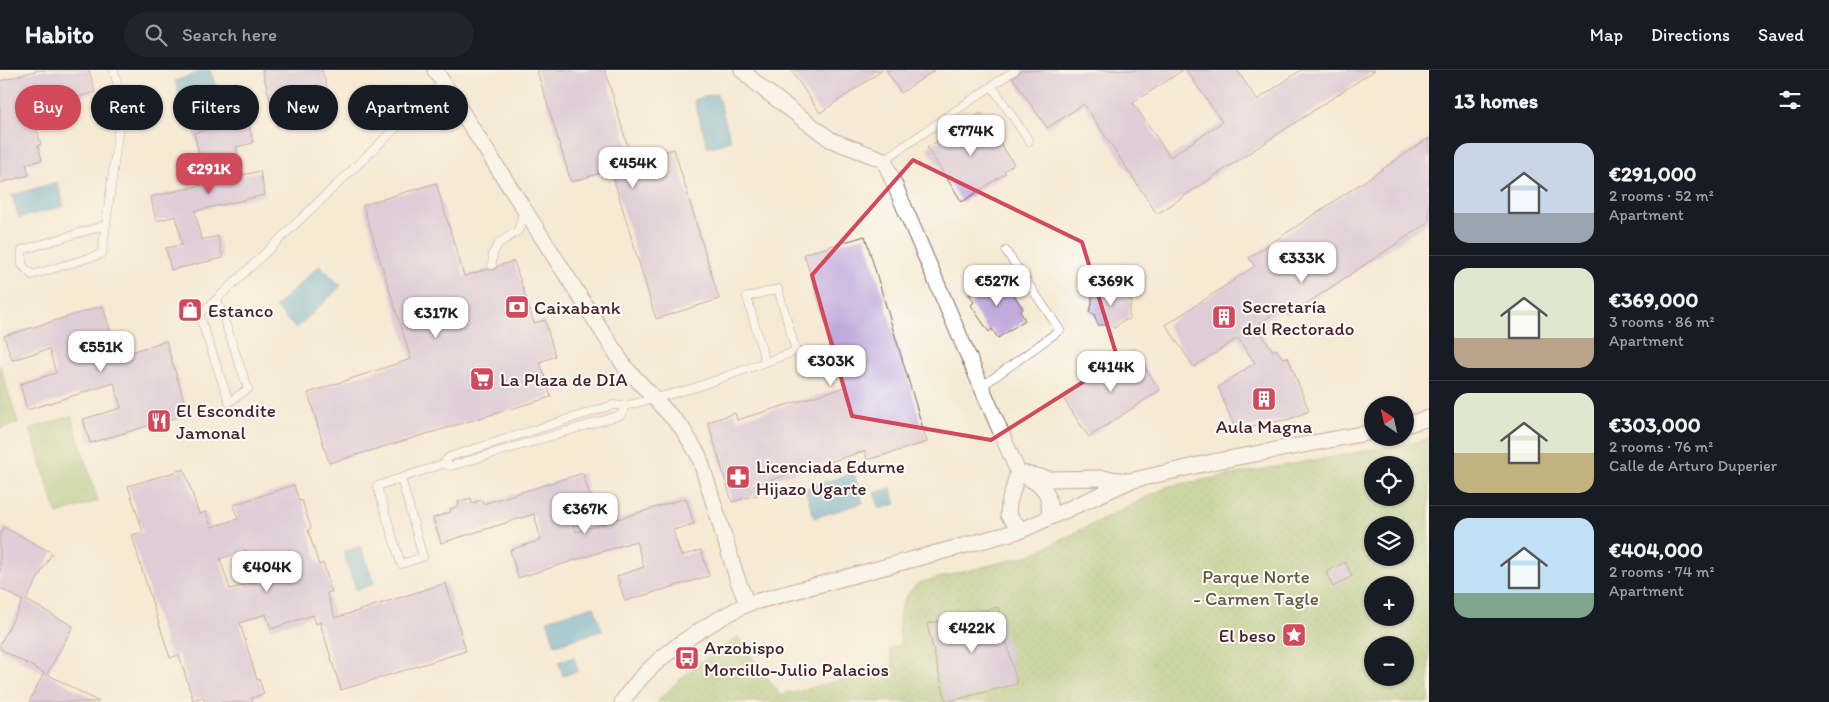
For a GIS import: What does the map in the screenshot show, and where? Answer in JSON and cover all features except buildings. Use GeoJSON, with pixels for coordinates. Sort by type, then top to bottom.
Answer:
{"type":"FeatureCollection","features":[{"type":"Feature","properties":{"kind":"street"},"geometry":{"type":"LineString","coordinates":[[435,70],[625,367],[682,428],[699,456],[747,604]]}},
{"type":"Feature","properties":{"kind":"street"},"geometry":{"type":"LineString","coordinates":[[742,70],[758,85],[831,140],[884,160],[1018,472],[1042,485],[1048,495],[1050,517]]}},
{"type":"Feature","properties":{"kind":"street"},"geometry":{"type":"LineString","coordinates":[[1414,422],[1429,418]]}},
{"type":"Feature","properties":{"kind":"street"},"geometry":{"type":"LineString","coordinates":[[622,702],[659,660],[712,622],[747,604],[1022,530],[1130,481],[1222,460],[1364,433]]}},
{"type":"Feature","properties":{"kind":"street"},"geometry":{"type":"LineString","coordinates":[[1018,472],[1050,479],[1102,478],[1130,481]]}},
{"type":"Feature","properties":{"kind":"street"},"geometry":{"type":"LineString","coordinates":[[1018,472],[1009,503],[1008,515],[1022,530]]}},
{"type":"Feature","properties":{"kind":"lane"},"geometry":{"type":"LineString","coordinates":[[106,225],[22,250],[22,265],[32,275],[102,254],[106,225],[122,104],[114,70]]}},
{"type":"Feature","properties":{"kind":"lane"},"geometry":{"type":"LineString","coordinates":[[884,160],[1015,70]]}},
{"type":"Feature","properties":{"kind":"lane"},"geometry":{"type":"LineString","coordinates":[[217,299],[248,389],[229,402],[199,314],[444,84]]}},
{"type":"Feature","properties":{"kind":"lane"},"geometry":{"type":"LineString","coordinates":[[992,86],[1029,141]]}},
{"type":"Feature","properties":{"kind":"lane"},"geometry":{"type":"LineString","coordinates":[[492,265],[493,253],[499,243],[518,231],[524,210]]}},
{"type":"Feature","properties":{"kind":"lane"},"geometry":{"type":"LineString","coordinates":[[981,387],[1060,330],[1006,251]]}},
{"type":"Feature","properties":{"kind":"lane"},"geometry":{"type":"LineString","coordinates":[[401,478],[423,557],[401,564],[378,486],[401,478],[443,464],[449,457],[613,405],[625,406],[694,388],[796,351],[778,289],[747,298],[765,361]]}},
{"type":"Feature","properties":{"kind":"lane"},"geometry":{"type":"LineString","coordinates":[[443,464],[451,466],[621,415],[625,406]]}},
{"type":"Feature","properties":{"kind":"highlighted area"},"geometry":{"type":"Polygon","coordinates":[[[913,160],[1082,242],[1118,360],[991,440],[852,416],[812,275],[913,160]]]}},
{"type":"Feature","properties":{"kind":"green space"},"geometry":{"type":"Polygon","coordinates":[[[0,365],[18,423],[0,429],[0,365]]]}},
{"type":"Feature","properties":{"kind":"green space"},"geometry":{"type":"Polygon","coordinates":[[[71,416],[98,501],[57,514],[30,429],[71,416]]]}},
{"type":"Feature","properties":{"kind":"green space","name":"Parque Norte - Carmen Tagle"},"geometry":{"type":"Polygon","coordinates":[[[1429,438],[1429,702],[657,702],[695,667],[738,637],[781,696],[788,692],[793,693],[804,689],[811,689],[820,684],[822,686],[832,681],[833,683],[843,678],[844,680],[866,672],[867,674],[888,666],[890,668],[893,665],[889,648],[901,645],[899,619],[902,604],[918,583],[1030,555],[1169,486],[1393,446],[1414,446],[1414,442],[1429,438]]]}},
{"type":"Feature","properties":{"kind":"water"},"geometry":{"type":"Polygon","coordinates":[[[210,70],[216,85],[176,85],[175,81],[210,70]]]}},
{"type":"Feature","properties":{"kind":"water"},"geometry":{"type":"Polygon","coordinates":[[[717,93],[731,141],[708,148],[694,100],[717,93]]]}},
{"type":"Feature","properties":{"kind":"water"},"geometry":{"type":"Polygon","coordinates":[[[57,182],[64,206],[19,218],[12,195],[57,182]]]}},
{"type":"Feature","properties":{"kind":"water"},"geometry":{"type":"Polygon","coordinates":[[[320,265],[341,286],[296,329],[275,307],[320,265]]]}},
{"type":"Feature","properties":{"kind":"water"},"geometry":{"type":"Polygon","coordinates":[[[854,473],[863,503],[814,518],[805,488],[854,473]]]}},
{"type":"Feature","properties":{"kind":"water"},"geometry":{"type":"Polygon","coordinates":[[[891,488],[896,504],[880,509],[874,493],[891,488]]]}},
{"type":"Feature","properties":{"kind":"water"},"geometry":{"type":"Polygon","coordinates":[[[361,546],[374,584],[356,590],[343,552],[361,546]]]}},
{"type":"Feature","properties":{"kind":"water"},"geometry":{"type":"Polygon","coordinates":[[[594,606],[602,631],[555,645],[547,620],[594,606]]]}},
{"type":"Feature","properties":{"kind":"water"},"geometry":{"type":"Polygon","coordinates":[[[574,657],[578,671],[563,676],[558,662],[574,657]]]}},
{"type":"Feature","properties":{"kind":"place","name":"Caixabank"},"geometry":{"type":"Point","coordinates":[517,307]}},
{"type":"Feature","properties":{"kind":"place","name":"Estanco"},"geometry":{"type":"Point","coordinates":[190,310]}},
{"type":"Feature","properties":{"kind":"place","name":"Secretaría del Rectorado"},"geometry":{"type":"Point","coordinates":[1224,317]}},
{"type":"Feature","properties":{"kind":"place","name":"La Plaza de DIA"},"geometry":{"type":"Point","coordinates":[482,379]}},
{"type":"Feature","properties":{"kind":"place","name":"Aula Magna"},"geometry":{"type":"Point","coordinates":[1264,399]}},
{"type":"Feature","properties":{"kind":"place","name":"El Escondite Jamonal"},"geometry":{"type":"Point","coordinates":[159,421]}},
{"type":"Feature","properties":{"kind":"place","name":"Licenciada Edurne Hijazo Ugarte"},"geometry":{"type":"Point","coordinates":[738,477]}},
{"type":"Feature","properties":{"kind":"place","name":"El beso"},"geometry":{"type":"Point","coordinates":[1294,635]}},
{"type":"Feature","properties":{"kind":"place","name":"Arzobispo Morcillo-Julio Palacios"},"geometry":{"type":"Point","coordinates":[687,658]}}]}
